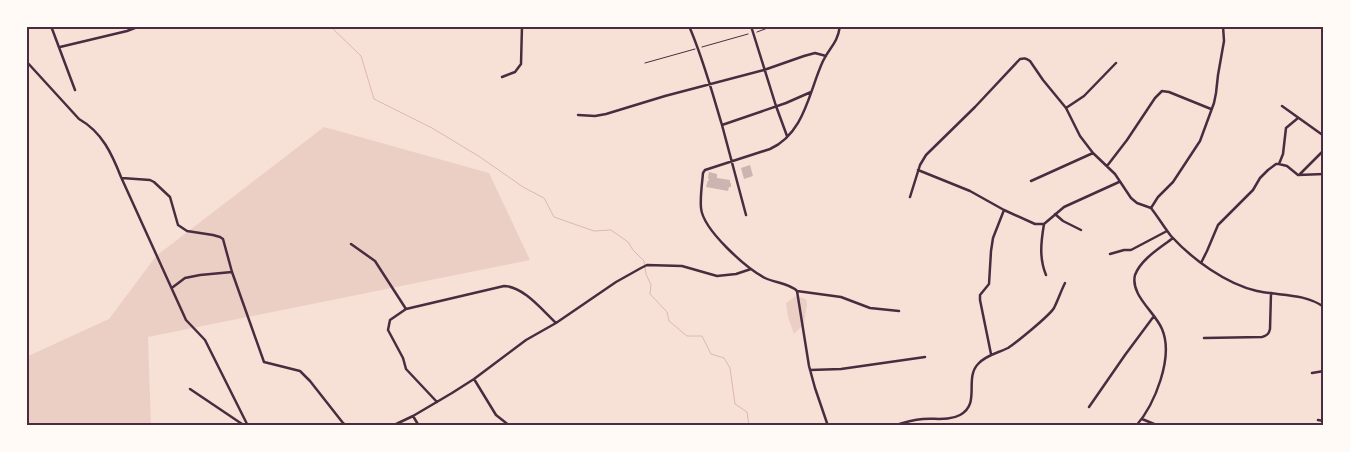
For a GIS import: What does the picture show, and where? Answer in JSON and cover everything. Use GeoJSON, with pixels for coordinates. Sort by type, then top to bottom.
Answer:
{"type":"FeatureCollection","features":[{"type":"Feature","properties":{"kind":"street"},"geometry":{"type":"LineString","coordinates":[[51,26],[75,90]]}},
{"type":"Feature","properties":{"kind":"street"},"geometry":{"type":"LineString","coordinates":[[60,47],[127,31],[140,26]]}},
{"type":"Feature","properties":{"kind":"street"},"geometry":{"type":"LineString","coordinates":[[502,77],[515,72],[521,64],[522,26]]}},
{"type":"Feature","properties":{"kind":"street"},"geometry":{"type":"LineString","coordinates":[[689,26],[710,84],[746,215]]}},
{"type":"Feature","properties":{"kind":"street"},"geometry":{"type":"LineString","coordinates":[[750,26],[787,137]]}},
{"type":"Feature","properties":{"kind":"street"},"geometry":{"type":"LineString","coordinates":[[840,26],[837,39],[826,56],[814,82],[810,99],[803,114],[787,137],[777,146],[770,149],[705,170],[703,173],[701,209],[709,228],[732,253],[765,278],[792,287],[797,291],[841,297],[870,308],[899,311]]}},
{"type":"Feature","properties":{"kind":"street"},"geometry":{"type":"LineString","coordinates":[[1151,208],[1158,197],[1173,182],[1197,146],[1216,93],[1224,40],[1223,26]]}},
{"type":"Feature","properties":{"kind":"street"},"geometry":{"type":"LineString","coordinates":[[578,115],[595,116],[606,114],[764,70],[812,54],[819,53],[826,56]]}},
{"type":"Feature","properties":{"kind":"street"},"geometry":{"type":"LineString","coordinates":[[910,197],[918,170],[926,155],[963,120],[1020,60],[1023,58],[1027,59],[1066,108],[1080,136],[1093,154],[1114,174],[1131,198],[1137,203],[1151,208],[1173,238],[1201,263],[1228,280],[1255,291],[1303,298],[1324,307]]}},
{"type":"Feature","properties":{"kind":"street"},"geometry":{"type":"LineString","coordinates":[[26,61],[79,119],[96,131],[113,155],[121,178],[186,320],[204,340],[247,426]]}},
{"type":"Feature","properties":{"kind":"street"},"geometry":{"type":"LineString","coordinates":[[1066,108],[1084,96],[1116,62]]}},
{"type":"Feature","properties":{"kind":"street"},"geometry":{"type":"LineString","coordinates":[[1107,166],[1127,140],[1154,98],[1162,91],[1211,109]]}},
{"type":"Feature","properties":{"kind":"street"},"geometry":{"type":"LineString","coordinates":[[722,125],[811,92]]}},
{"type":"Feature","properties":{"kind":"street"},"geometry":{"type":"LineString","coordinates":[[1282,106],[1324,136]]}},
{"type":"Feature","properties":{"kind":"street"},"geometry":{"type":"LineString","coordinates":[[1279,164],[1283,154],[1286,128],[1298,118]]}},
{"type":"Feature","properties":{"kind":"street"},"geometry":{"type":"LineString","coordinates":[[1298,175],[1324,150]]}},
{"type":"Feature","properties":{"kind":"street"},"geometry":{"type":"LineString","coordinates":[[1031,181],[1093,154]]}},
{"type":"Feature","properties":{"kind":"street"},"geometry":{"type":"LineString","coordinates":[[1201,263],[1218,225],[1253,190],[1260,178],[1276,164],[1287,166],[1298,175],[1324,174]]}},
{"type":"Feature","properties":{"kind":"street"},"geometry":{"type":"LineString","coordinates":[[918,170],[970,191],[1004,210],[1035,224],[1044,224]]}},
{"type":"Feature","properties":{"kind":"street"},"geometry":{"type":"LineString","coordinates":[[121,178],[150,180],[154,182],[170,197],[178,225],[187,231],[213,235],[223,239],[232,272],[264,362],[300,372],[310,381],[343,423],[348,426]]}},
{"type":"Feature","properties":{"kind":"street"},"geometry":{"type":"LineString","coordinates":[[1046,275],[1041,248],[1044,224],[1064,208],[1119,182]]}},
{"type":"Feature","properties":{"kind":"street"},"geometry":{"type":"LineString","coordinates":[[991,354],[980,295],[988,284],[993,238],[1004,210]]}},
{"type":"Feature","properties":{"kind":"street"},"geometry":{"type":"LineString","coordinates":[[1055,214],[1062,221],[1081,230]]}},
{"type":"Feature","properties":{"kind":"street"},"geometry":{"type":"LineString","coordinates":[[1110,254],[1131,250],[1167,231]]}},
{"type":"Feature","properties":{"kind":"street"},"geometry":{"type":"LineString","coordinates":[[1136,426],[1150,404],[1163,372],[1166,346],[1161,328],[1138,294],[1134,282],[1135,276],[1145,260],[1173,238]]}},
{"type":"Feature","properties":{"kind":"street"},"geometry":{"type":"LineString","coordinates":[[350,244],[375,261],[406,309]]}},
{"type":"Feature","properties":{"kind":"street"},"geometry":{"type":"LineString","coordinates":[[392,426],[414,416],[474,379],[526,340],[556,323],[616,282],[647,265],[682,266],[717,276],[736,274],[751,269]]}},
{"type":"Feature","properties":{"kind":"street"},"geometry":{"type":"LineString","coordinates":[[172,288],[185,278],[232,272]]}},
{"type":"Feature","properties":{"kind":"street"},"geometry":{"type":"LineString","coordinates":[[893,426],[920,419],[954,418],[963,413],[971,405],[972,378],[976,365],[991,354],[1008,347],[1048,315],[1054,308],[1065,283]]}},
{"type":"Feature","properties":{"kind":"street"},"geometry":{"type":"LineString","coordinates":[[437,402],[406,369],[403,358],[388,330],[390,320],[406,309],[511,286],[520,290],[556,323]]}},
{"type":"Feature","properties":{"kind":"street"},"geometry":{"type":"LineString","coordinates":[[797,291],[810,370],[828,426]]}},
{"type":"Feature","properties":{"kind":"street"},"geometry":{"type":"LineString","coordinates":[[1204,338],[1266,336],[1270,329],[1271,293]]}},
{"type":"Feature","properties":{"kind":"street"},"geometry":{"type":"LineString","coordinates":[[1089,406],[1154,316]]}},
{"type":"Feature","properties":{"kind":"street"},"geometry":{"type":"LineString","coordinates":[[810,370],[841,369],[925,357]]}},
{"type":"Feature","properties":{"kind":"street"},"geometry":{"type":"LineString","coordinates":[[1312,373],[1324,371]]}},
{"type":"Feature","properties":{"kind":"street"},"geometry":{"type":"LineString","coordinates":[[474,379],[496,415],[510,426]]}},
{"type":"Feature","properties":{"kind":"street"},"geometry":{"type":"LineString","coordinates":[[190,389],[247,426]]}},
{"type":"Feature","properties":{"kind":"street"},"geometry":{"type":"LineString","coordinates":[[414,416],[419,426]]}},
{"type":"Feature","properties":{"kind":"street"},"geometry":{"type":"LineString","coordinates":[[1142,419],[1159,426]]}},
{"type":"Feature","properties":{"kind":"street"},"geometry":{"type":"LineString","coordinates":[[1318,420],[1324,421]]}},
{"type":"Feature","properties":{"kind":"path"},"geometry":{"type":"LineString","coordinates":[[752,33],[773,26]]}},
{"type":"Feature","properties":{"kind":"shaded area"},"geometry":{"type":"Polygon","coordinates":[[[324,127],[489,173],[530,260],[148,337],[151,426],[26,426],[26,357],[109,319],[156,256],[324,127]]]}},
{"type":"Feature","properties":{"kind":"shaded area"},"geometry":{"type":"Polygon","coordinates":[[[796,296],[806,299],[807,304],[804,324],[794,334],[788,317],[786,303],[796,296]]]}},
{"type":"Feature","properties":{"kind":"building"},"geometry":{"type":"Polygon","coordinates":[[[750,165],[753,176],[744,179],[741,168],[750,165]]]}},
{"type":"Feature","properties":{"kind":"building"},"geometry":{"type":"Polygon","coordinates":[[[709,172],[717,174],[717,178],[730,180],[731,187],[729,187],[728,191],[706,187],[709,181],[709,172]]]}},
{"type":"Feature","properties":{"kind":"waterway"},"geometry":{"type":"LineString","coordinates":[[330,26],[361,56],[374,99],[432,128],[480,157],[523,187],[544,198],[554,217],[594,231],[611,230],[628,242],[644,261],[646,274],[651,285],[650,294],[667,312],[669,321],[687,336],[702,336],[711,354],[724,358],[730,368],[735,404],[747,412],[749,426]]}}]}
